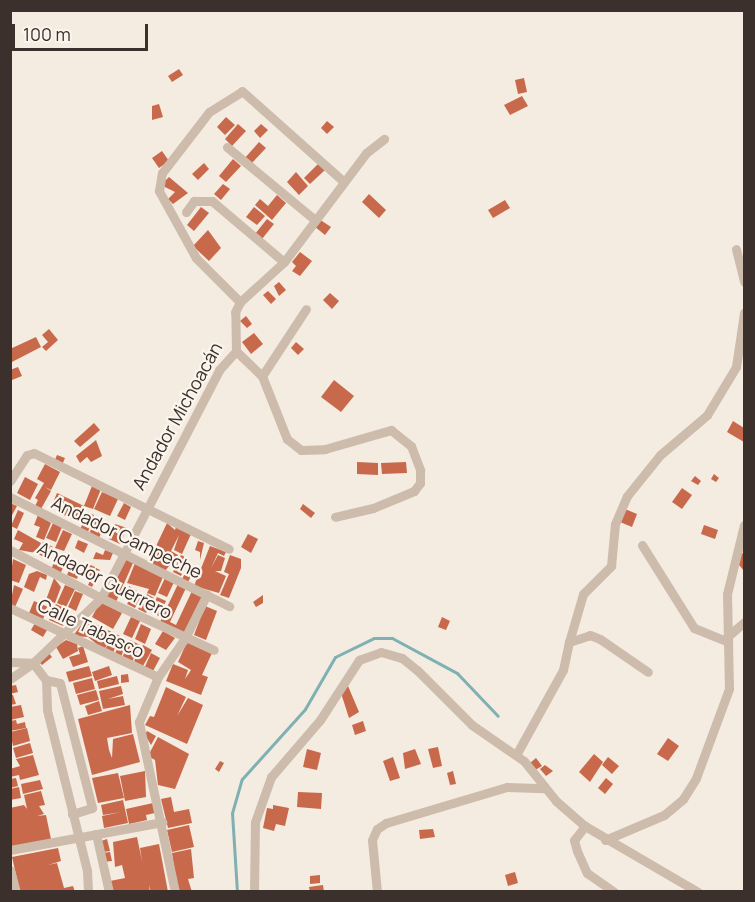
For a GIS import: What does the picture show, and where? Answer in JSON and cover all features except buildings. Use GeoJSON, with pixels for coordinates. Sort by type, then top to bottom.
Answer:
{"type":"FeatureCollection","features":[{"type":"Feature","properties":{"kind":"street"},"geometry":{"type":"LineString","coordinates":[[343,182],[242,91],[209,112],[162,174],[159,191],[196,258],[240,302],[284,262],[366,153],[384,139]]}},
{"type":"Feature","properties":{"kind":"street"},"geometry":{"type":"LineString","coordinates":[[227,147],[315,220]]}},
{"type":"Feature","properties":{"kind":"street"},"geometry":{"type":"LineString","coordinates":[[186,212],[194,201],[212,201],[284,262]]}},
{"type":"Feature","properties":{"kind":"street"},"geometry":{"type":"LineString","coordinates":[[736,249],[744,282]]}},
{"type":"Feature","properties":{"kind":"street","name":"Andador Michoacán"},"geometry":{"type":"LineString","coordinates":[[10,679],[33,663],[101,598],[219,370],[236,351],[235,312],[240,302]]}},
{"type":"Feature","properties":{"kind":"street"},"geometry":{"type":"LineString","coordinates":[[262,376],[306,309]]}},
{"type":"Feature","properties":{"kind":"street"},"geometry":{"type":"LineString","coordinates":[[516,755],[562,670],[583,594],[610,566],[615,524],[627,496],[660,455],[707,415],[736,367],[744,313]]}},
{"type":"Feature","properties":{"kind":"street"},"geometry":{"type":"LineString","coordinates":[[236,351],[262,376],[287,439],[301,450],[325,449],[391,430],[411,446],[420,470],[420,483],[414,491],[373,508],[334,517]]}},
{"type":"Feature","properties":{"kind":"street"},"geometry":{"type":"LineString","coordinates":[[10,481],[27,455],[34,453],[229,549]]}},
{"type":"Feature","properties":{"kind":"street","name":"Andador Campeche"},"geometry":{"type":"LineString","coordinates":[[10,497],[122,555],[229,606]]}},
{"type":"Feature","properties":{"kind":"street"},"geometry":{"type":"LineString","coordinates":[[605,840],[664,815],[683,799],[696,778],[729,689],[727,594],[744,525]]}},
{"type":"Feature","properties":{"kind":"street"},"geometry":{"type":"LineString","coordinates":[[642,545],[694,628],[728,639]]}},
{"type":"Feature","properties":{"kind":"street","name":"Andador Guerrero"},"geometry":{"type":"LineString","coordinates":[[10,550],[101,598],[214,650]]}},
{"type":"Feature","properties":{"kind":"street"},"geometry":{"type":"LineString","coordinates":[[735,557],[744,550]]}},
{"type":"Feature","properties":{"kind":"street"},"geometry":{"type":"LineString","coordinates":[[175,891],[139,722],[158,677],[186,638],[207,594]]}},
{"type":"Feature","properties":{"kind":"street","name":"Calle Tabasco"},"geometry":{"type":"LineString","coordinates":[[10,608],[158,677]]}},
{"type":"Feature","properties":{"kind":"street"},"geometry":{"type":"LineString","coordinates":[[728,639],[744,622]]}},
{"type":"Feature","properties":{"kind":"street"},"geometry":{"type":"LineString","coordinates":[[569,642],[590,635],[600,639],[648,672]]}},
{"type":"Feature","properties":{"kind":"street"},"geometry":{"type":"LineString","coordinates":[[254,891],[255,822],[271,777],[320,720],[358,660],[370,654],[402,658],[472,725],[516,755],[544,788],[585,826],[605,840],[698,891]]}},
{"type":"Feature","properties":{"kind":"street"},"geometry":{"type":"LineString","coordinates":[[10,662],[33,663],[46,680],[47,710],[78,835],[88,891]]}},
{"type":"Feature","properties":{"kind":"street"},"geometry":{"type":"LineString","coordinates":[[46,680],[60,682],[92,808],[72,814]]}},
{"type":"Feature","properties":{"kind":"street"},"geometry":{"type":"LineString","coordinates":[[377,891],[372,840],[377,829],[386,823],[507,787],[544,788]]}},
{"type":"Feature","properties":{"kind":"street"},"geometry":{"type":"LineString","coordinates":[[10,850],[78,835],[162,822]]}},
{"type":"Feature","properties":{"kind":"street"},"geometry":{"type":"LineString","coordinates":[[585,826],[574,840],[577,851],[587,873],[614,891]]}},
{"type":"Feature","properties":{"kind":"street"},"geometry":{"type":"LineString","coordinates":[[96,834],[109,891]]}},
{"type":"Feature","properties":{"kind":"street"},"geometry":{"type":"LineString","coordinates":[[10,870],[16,891]]}},
{"type":"Feature","properties":{"kind":"waterway"},"geometry":{"type":"LineString","coordinates":[[237,892],[232,813],[242,779],[305,709],[335,657],[374,638],[392,638],[457,673],[498,716]]}}]}
